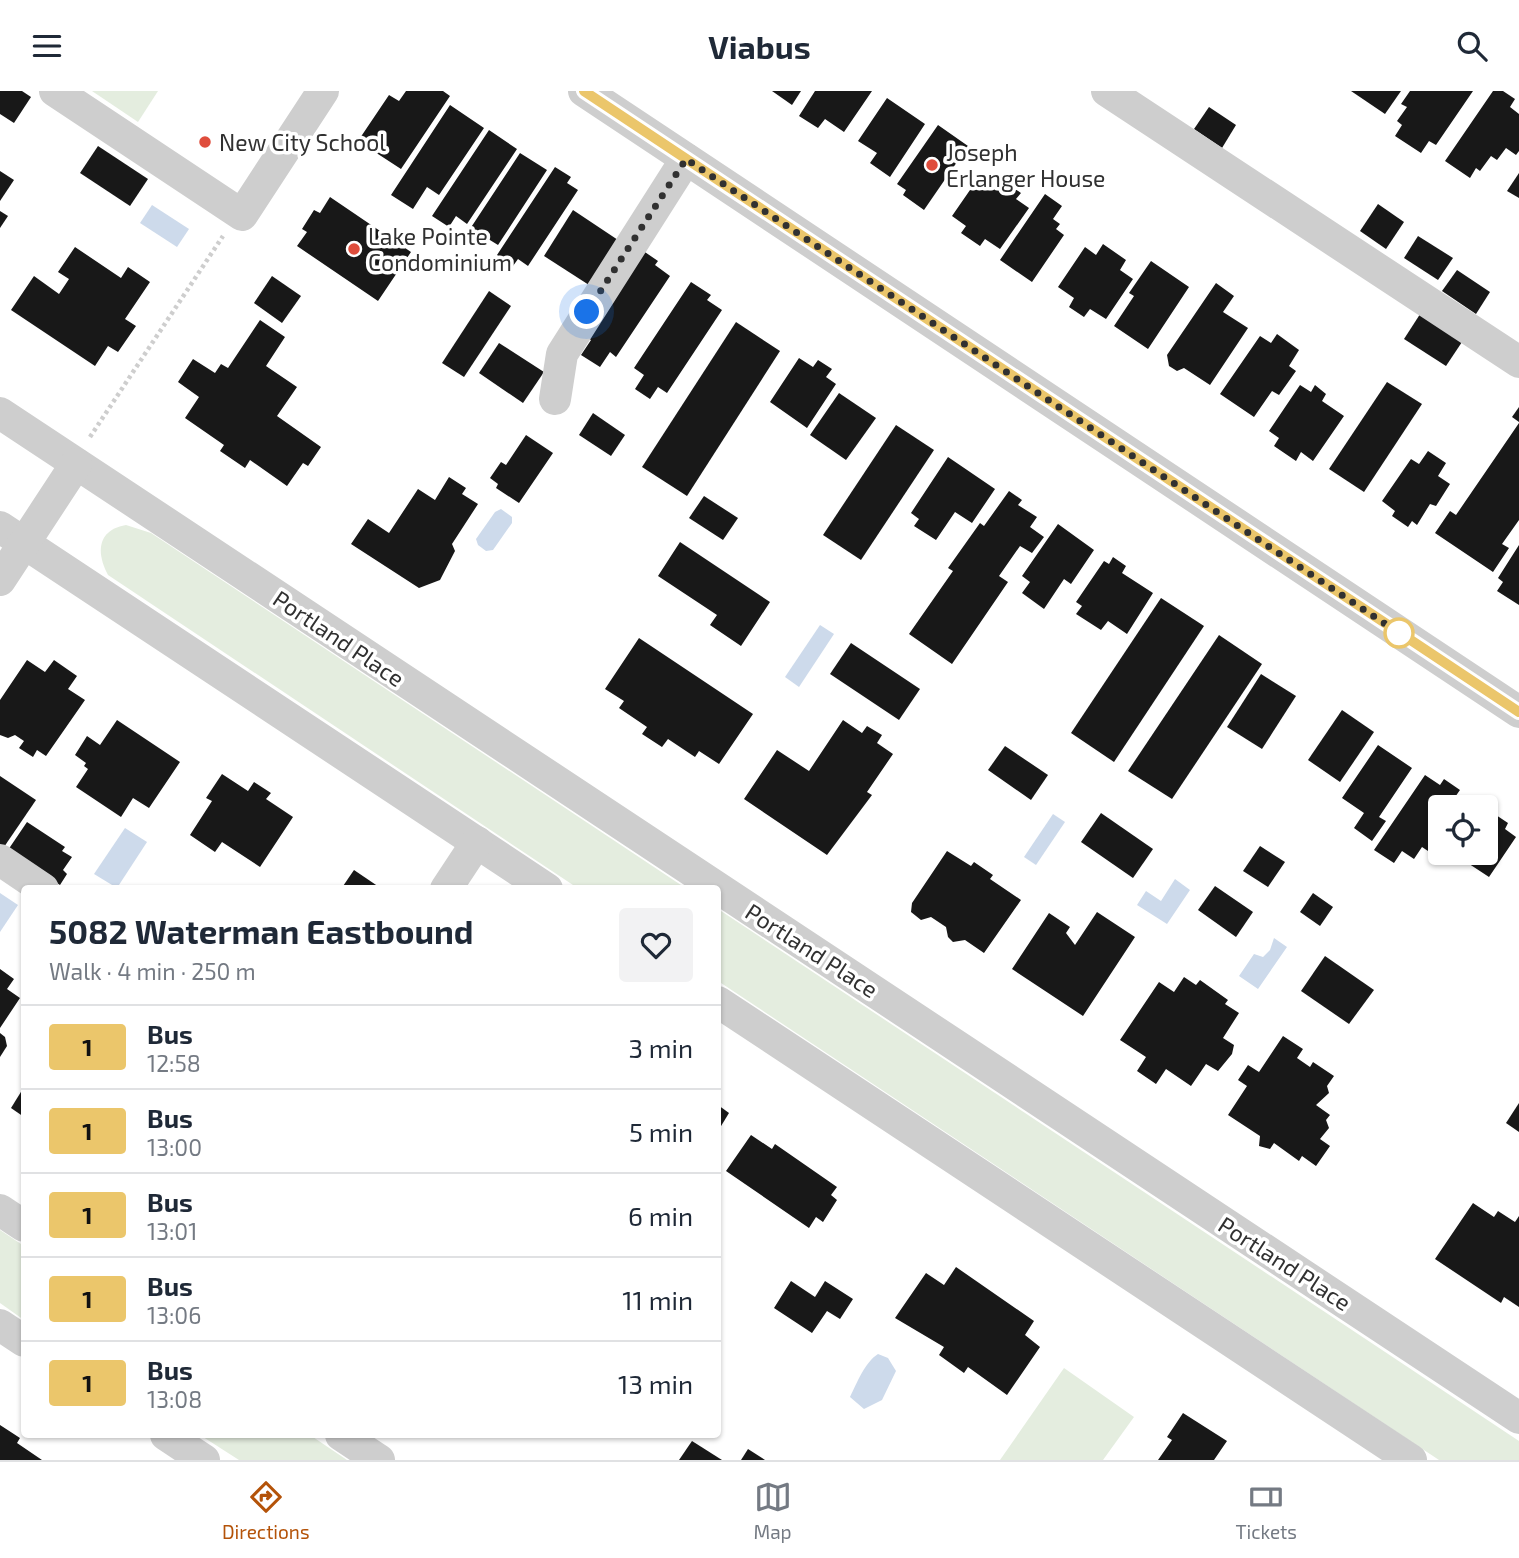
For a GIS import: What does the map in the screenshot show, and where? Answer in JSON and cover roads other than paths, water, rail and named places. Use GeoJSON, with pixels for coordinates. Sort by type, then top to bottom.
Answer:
{"type":"FeatureCollection","features":[{"type":"Feature","properties":{"kind":"street"},"geometry":{"type":"LineString","coordinates":[[55,91],[234,223],[323,91]]}},
{"type":"Feature","properties":{"kind":"street"},"geometry":{"type":"LineString","coordinates":[[584,91],[1519,712]]}},
{"type":"Feature","properties":{"kind":"street"},"geometry":{"type":"LineString","coordinates":[[1107,91],[1519,362]]}},
{"type":"Feature","properties":{"kind":"street"},"geometry":{"type":"LineString","coordinates":[[555,399],[566,347],[686,159]]}},
{"type":"Feature","properties":{"kind":"street","name":"Portland Place"},"geometry":{"type":"LineString","coordinates":[[0,414],[83,450],[1519,1418]]}},
{"type":"Feature","properties":{"kind":"street"},"geometry":{"type":"LineString","coordinates":[[0,580],[12,535],[83,450]]}},
{"type":"Feature","properties":{"kind":"street"},"geometry":{"type":"LineString","coordinates":[[12,535],[541,885]]}},
{"type":"Feature","properties":{"kind":"street"},"geometry":{"type":"LineString","coordinates":[[449,885],[477,842]]}},
{"type":"Feature","properties":{"kind":"street"},"geometry":{"type":"LineString","coordinates":[[0,860],[37,885]]}},
{"type":"Feature","properties":{"kind":"street"},"geometry":{"type":"LineString","coordinates":[[721,1004],[1411,1460]]}},
{"type":"Feature","properties":{"kind":"street"},"geometry":{"type":"LineString","coordinates":[[0,1210],[21,1224]]}},
{"type":"Feature","properties":{"kind":"street"},"geometry":{"type":"LineString","coordinates":[[0,1325],[21,1339]]}},
{"type":"Feature","properties":{"kind":"street"},"geometry":{"type":"LineString","coordinates":[[171,1438],[204,1460]]}},
{"type":"Feature","properties":{"kind":"street"},"geometry":{"type":"LineString","coordinates":[[346,1438],[379,1460]]}},
{"type":"Feature","properties":{"kind":"water"},"geometry":{"type":"Polygon","coordinates":[[[152,205],[189,229],[177,247],[140,223],[152,205]]]}},
{"type":"Feature","properties":{"kind":"water"},"geometry":{"type":"Polygon","coordinates":[[[501,509],[512,517],[512,523],[493,550],[486,551],[478,545],[476,539],[495,512],[501,509]]]}},
{"type":"Feature","properties":{"kind":"water"},"geometry":{"type":"Polygon","coordinates":[[[820,625],[834,634],[799,687],[785,677],[820,625]]]}},
{"type":"Feature","properties":{"kind":"water"},"geometry":{"type":"Polygon","coordinates":[[[1053,814],[1065,822],[1036,865],[1024,857],[1053,814]]]}},
{"type":"Feature","properties":{"kind":"water"},"geometry":{"type":"Polygon","coordinates":[[[125,828],[147,842],[119,885],[112,885],[94,874],[125,828]]]}},
{"type":"Feature","properties":{"kind":"water"},"geometry":{"type":"Polygon","coordinates":[[[1175,879],[1190,890],[1167,924],[1137,905],[1146,891],[1161,901],[1175,879]]]}},
{"type":"Feature","properties":{"kind":"water"},"geometry":{"type":"Polygon","coordinates":[[[0,893],[18,905],[0,932],[0,893]]]}},
{"type":"Feature","properties":{"kind":"water"},"geometry":{"type":"Polygon","coordinates":[[[1274,938],[1287,947],[1258,989],[1239,976],[1254,954],[1263,957],[1270,950],[1274,938]]]}},
{"type":"Feature","properties":{"kind":"water"},"geometry":{"type":"Polygon","coordinates":[[[878,1354],[888,1358],[896,1371],[882,1400],[864,1409],[850,1397],[865,1367],[878,1354]]]}},
{"type":"Feature","properties":{"kind":"place","name":"New City School"},"geometry":{"type":"Point","coordinates":[205,142]}},
{"type":"Feature","properties":{"kind":"place","name":"Joseph Erlanger House"},"geometry":{"type":"Point","coordinates":[932,165]}},
{"type":"Feature","properties":{"kind":"place","name":"Lake Pointe Condominium"},"geometry":{"type":"Point","coordinates":[354,249]}}]}
